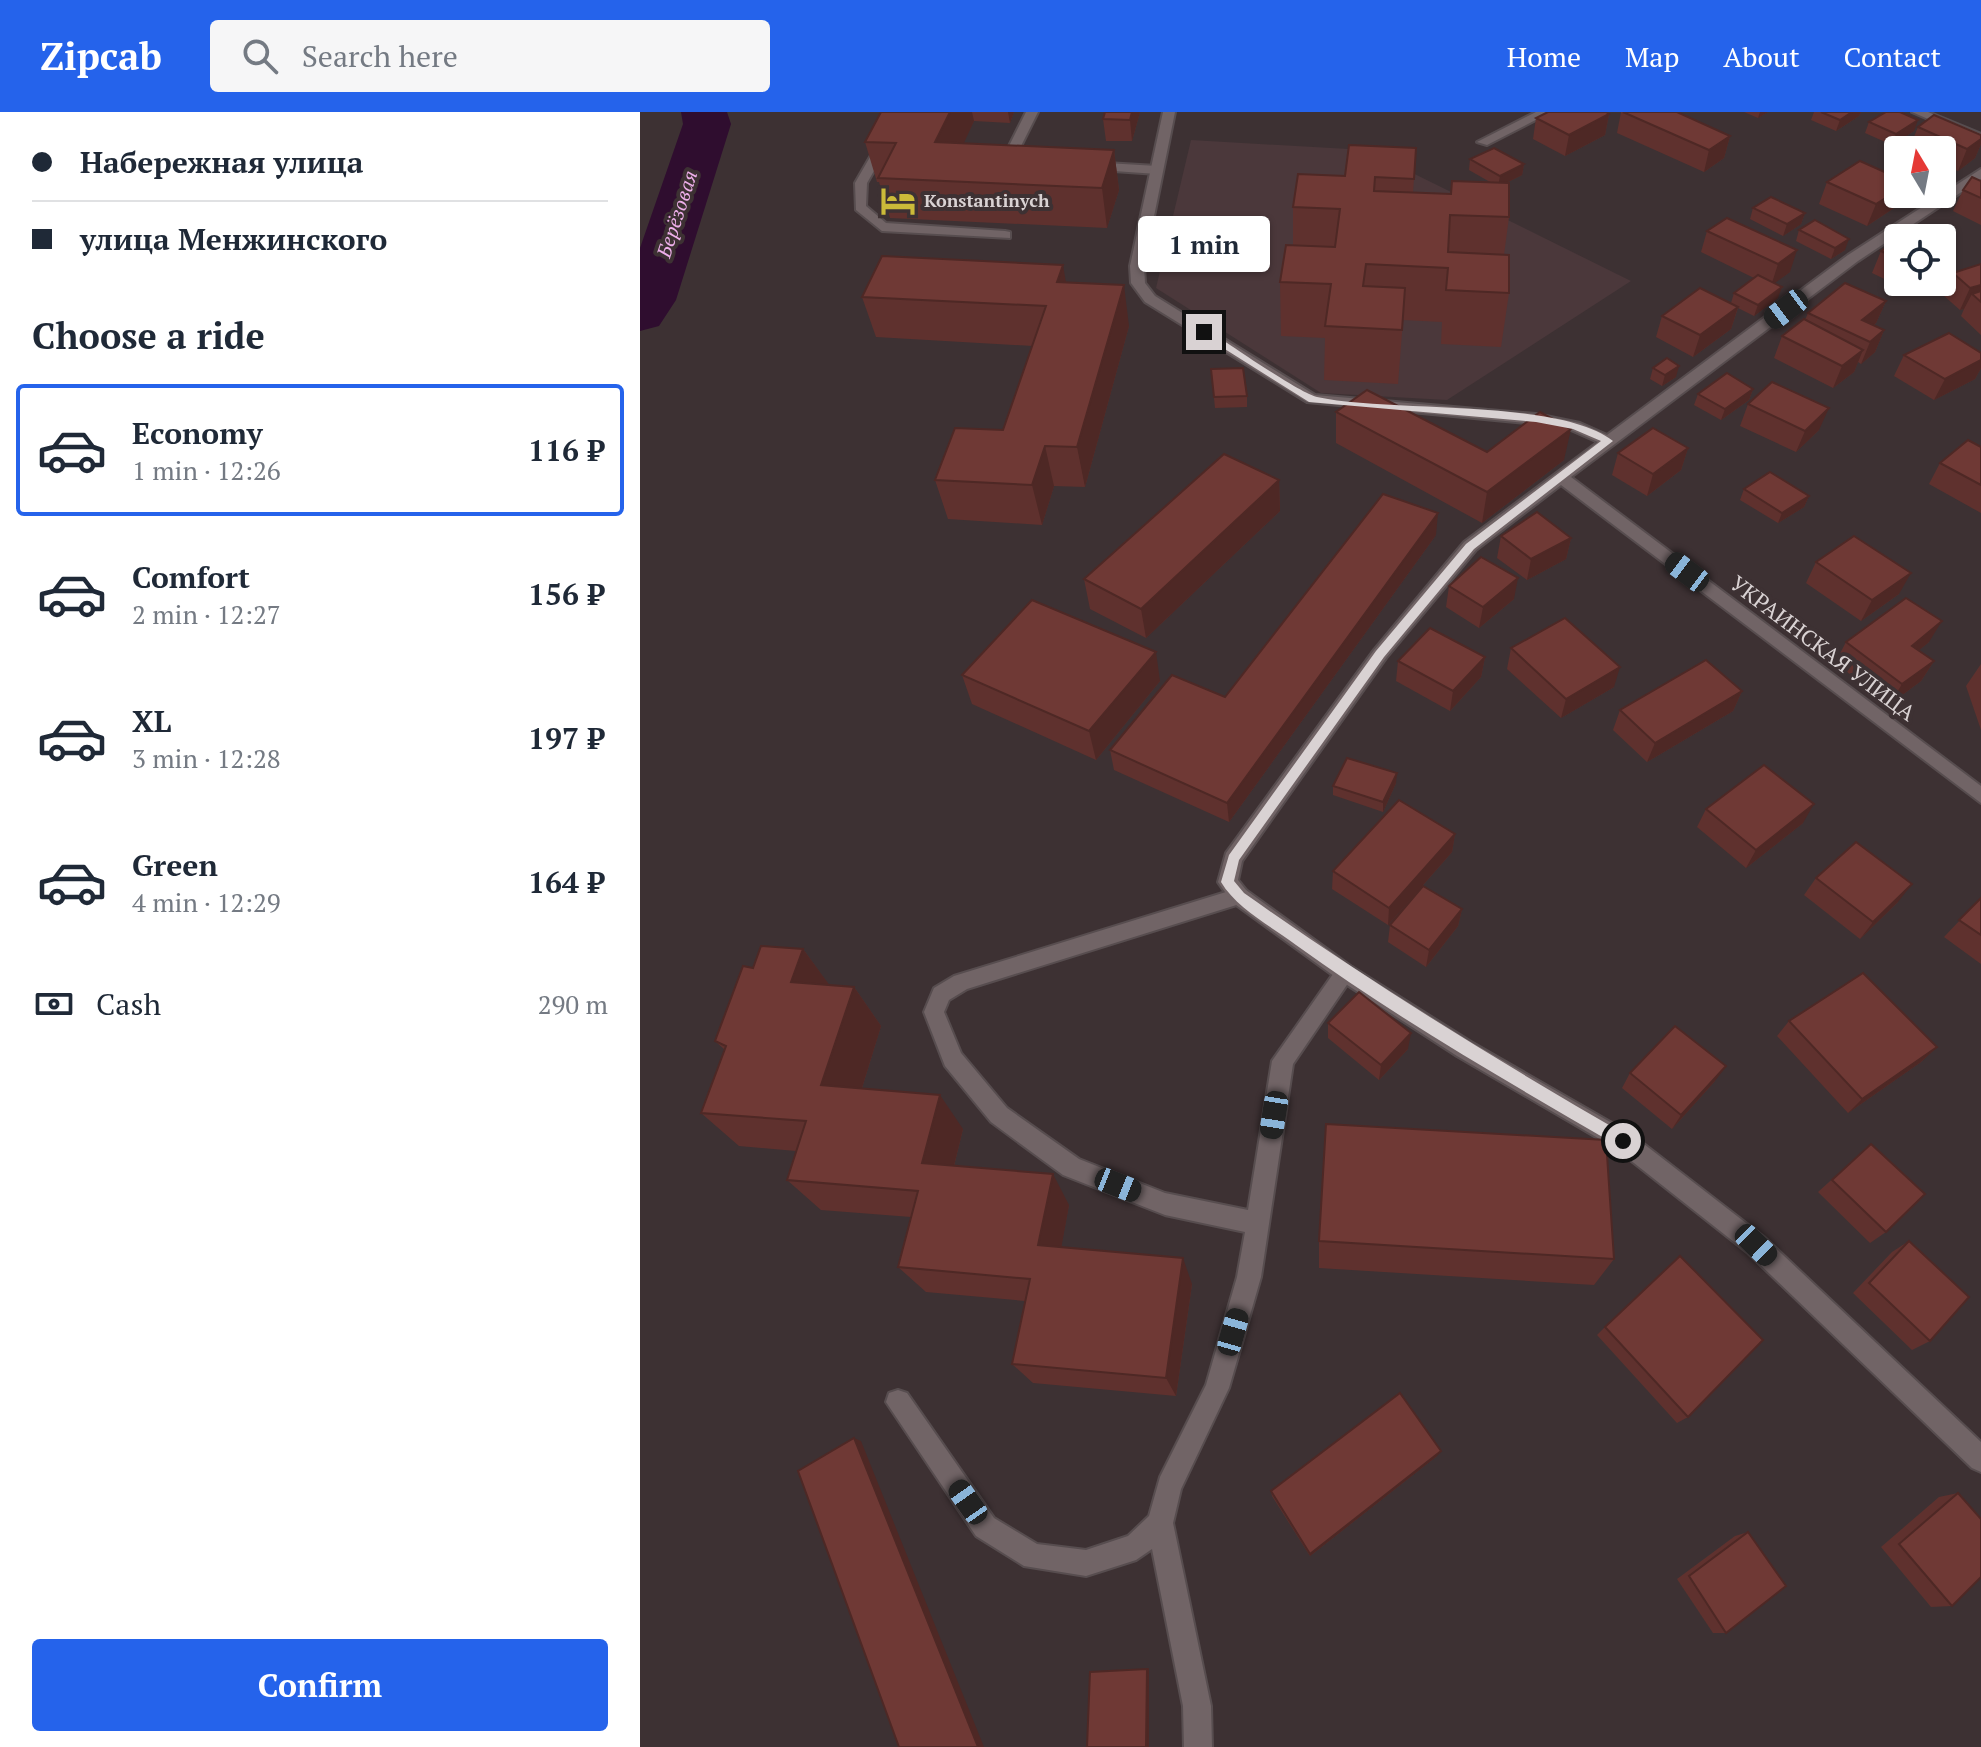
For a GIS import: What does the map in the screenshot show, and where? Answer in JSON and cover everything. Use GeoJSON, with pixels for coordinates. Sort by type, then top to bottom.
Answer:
{"type":"FeatureCollection","features":[{"type":"Feature","properties":{"kind":"street"},"geometry":{"type":"LineString","coordinates":[[902,112],[861,183],[860,207],[882,227],[1005,235]]}},
{"type":"Feature","properties":{"kind":"street"},"geometry":{"type":"LineString","coordinates":[[1032,112],[1007,162],[1037,163]]}},
{"type":"Feature","properties":{"kind":"street"},"geometry":{"type":"LineString","coordinates":[[1169,112],[1137,266],[1138,283],[1150,299],[1312,399],[1536,419],[1575,426],[1608,441]]}},
{"type":"Feature","properties":{"kind":"street"},"geometry":{"type":"LineString","coordinates":[[1483,142],[1545,112]]}},
{"type":"Feature","properties":{"kind":"street"},"geometry":{"type":"LineString","coordinates":[[1918,112],[1981,138]]}},
{"type":"Feature","properties":{"kind":"street"},"geometry":{"type":"LineString","coordinates":[[1067,165],[1157,170]]}},
{"type":"Feature","properties":{"kind":"street"},"geometry":{"type":"LineString","coordinates":[[1233,889],[1233,859],[1380,654],[1470,546],[1853,258],[1981,173]]}},
{"type":"Feature","properties":{"kind":"street","name":"УКРАИНСКАЯ УЛИЦА"},"geometry":{"type":"LineString","coordinates":[[1561,477],[1981,796]]}},
{"type":"Feature","properties":{"kind":"street"},"geometry":{"type":"LineString","coordinates":[[1233,889],[1345,973],[1464,1049],[1623,1141],[1756,1245],[1981,1459]]}},
{"type":"Feature","properties":{"kind":"street"},"geometry":{"type":"LineString","coordinates":[[1233,889],[961,982],[941,994],[934,1012],[953,1059],[999,1115],[1071,1167],[1165,1204],[1257,1223]]}},
{"type":"Feature","properties":{"kind":"street"},"geometry":{"type":"LineString","coordinates":[[1198,1747],[1197,1706],[1160,1523],[1169,1486],[1217,1388],[1249,1277],[1283,1061],[1345,973]]}},
{"type":"Feature","properties":{"kind":"street"},"geometry":{"type":"LineString","coordinates":[[898,1402],[985,1527],[1033,1557],[1086,1563],[1136,1547],[1160,1523]]}},
{"type":"Feature","properties":{"kind":"shaded area"},"geometry":{"type":"Polygon","coordinates":[[[1191,140],[1366,150],[1631,281],[1447,400],[1321,393],[1156,288],[1191,140]]]}},
{"type":"Feature","properties":{"kind":"building"},"geometry":{"type":"Polygon","coordinates":[[[881,112],[950,112],[935,142],[1114,150],[1102,188],[878,178],[896,143],[865,142],[881,112]]]}},
{"type":"Feature","properties":{"kind":"building"},"geometry":{"type":"Polygon","coordinates":[[[1105,112],[1132,112],[1130,120],[1103,119],[1105,112]]]}},
{"type":"Feature","properties":{"kind":"building"},"geometry":{"type":"Polygon","coordinates":[[[1548,112],[1609,114],[1569,135],[1536,118],[1548,112]]]}},
{"type":"Feature","properties":{"kind":"building"},"geometry":{"type":"Polygon","coordinates":[[[1623,112],[1677,112],[1730,136],[1709,150],[1623,112]]]}},
{"type":"Feature","properties":{"kind":"building"},"geometry":{"type":"Polygon","coordinates":[[[1821,112],[1852,112],[1840,120],[1821,112]]]}},
{"type":"Feature","properties":{"kind":"building"},"geometry":{"type":"Polygon","coordinates":[[[1886,112],[1900,112],[1918,120],[1896,134],[1869,122],[1886,112]]]}},
{"type":"Feature","properties":{"kind":"building"},"geometry":{"type":"Polygon","coordinates":[[[1934,115],[1981,135],[1981,139],[1967,149],[1956,144],[1956,136],[1938,136],[1918,127],[1934,115]]]}},
{"type":"Feature","properties":{"kind":"building"},"geometry":{"type":"Polygon","coordinates":[[[1349,145],[1416,148],[1414,179],[1375,177],[1374,191],[1451,194],[1452,181],[1509,183],[1509,217],[1450,215],[1448,252],[1509,255],[1509,293],[1446,290],[1448,268],[1366,264],[1363,286],[1405,288],[1402,330],[1325,326],[1331,284],[1280,282],[1286,245],[1335,247],[1340,209],[1293,207],[1298,174],[1345,176],[1349,145]]]}},
{"type":"Feature","properties":{"kind":"building"},"geometry":{"type":"Polygon","coordinates":[[[1494,148],[1524,164],[1500,176],[1470,159],[1494,148]]]}},
{"type":"Feature","properties":{"kind":"building"},"geometry":{"type":"Polygon","coordinates":[[[1860,161],[1884,172],[1884,199],[1876,204],[1827,182],[1860,161]]]}},
{"type":"Feature","properties":{"kind":"building"},"geometry":{"type":"Polygon","coordinates":[[[1972,177],[1981,181],[1981,198],[1963,190],[1972,177]]]}},
{"type":"Feature","properties":{"kind":"building"},"geometry":{"type":"Polygon","coordinates":[[[1771,197],[1805,213],[1787,224],[1753,208],[1771,197]]]}},
{"type":"Feature","properties":{"kind":"building"},"geometry":{"type":"Polygon","coordinates":[[[1727,218],[1797,250],[1778,264],[1707,231],[1727,218]]]}},
{"type":"Feature","properties":{"kind":"building"},"geometry":{"type":"Polygon","coordinates":[[[1815,220],[1849,239],[1835,248],[1799,230],[1815,220]]]}},
{"type":"Feature","properties":{"kind":"building"},"geometry":{"type":"Polygon","coordinates":[[[882,256],[1063,265],[1057,282],[1124,285],[1077,447],[1045,446],[1032,485],[935,480],[955,428],[1003,430],[1046,306],[862,297],[882,256]]]}},
{"type":"Feature","properties":{"kind":"building"},"geometry":{"type":"Polygon","coordinates":[[[1981,264],[1981,285],[1970,288],[1956,272],[1981,264]]]}},
{"type":"Feature","properties":{"kind":"building"},"geometry":{"type":"Polygon","coordinates":[[[1758,275],[1782,287],[1758,305],[1734,293],[1758,275]]]}},
{"type":"Feature","properties":{"kind":"building"},"geometry":{"type":"Polygon","coordinates":[[[1845,283],[1886,301],[1862,320],[1884,330],[1870,342],[1808,313],[1845,283]]]}},
{"type":"Feature","properties":{"kind":"building"},"geometry":{"type":"Polygon","coordinates":[[[1700,288],[1738,307],[1700,335],[1662,316],[1700,288]]]}},
{"type":"Feature","properties":{"kind":"building"},"geometry":{"type":"Polygon","coordinates":[[[1981,291],[1981,302],[1972,294],[1981,291]]]}},
{"type":"Feature","properties":{"kind":"building"},"geometry":{"type":"Polygon","coordinates":[[[1804,319],[1863,350],[1842,366],[1782,336],[1804,319]]]}},
{"type":"Feature","properties":{"kind":"building"},"geometry":{"type":"Polygon","coordinates":[[[1949,333],[1981,353],[1981,360],[1945,379],[1904,355],[1949,333]]]}},
{"type":"Feature","properties":{"kind":"building"},"geometry":{"type":"Polygon","coordinates":[[[1667,358],[1679,366],[1665,375],[1653,368],[1667,358]]]}},
{"type":"Feature","properties":{"kind":"building"},"geometry":{"type":"Polygon","coordinates":[[[1243,368],[1247,396],[1214,397],[1211,369],[1243,368]]]}},
{"type":"Feature","properties":{"kind":"building"},"geometry":{"type":"Polygon","coordinates":[[[1727,373],[1753,389],[1725,409],[1698,394],[1727,373]]]}},
{"type":"Feature","properties":{"kind":"building"},"geometry":{"type":"Polygon","coordinates":[[[1772,382],[1829,408],[1805,431],[1748,404],[1772,382]]]}},
{"type":"Feature","properties":{"kind":"building"},"geometry":{"type":"Polygon","coordinates":[[[1367,390],[1487,452],[1540,412],[1571,429],[1487,492],[1336,412],[1367,390]]]}},
{"type":"Feature","properties":{"kind":"building"},"geometry":{"type":"Polygon","coordinates":[[[1653,428],[1688,448],[1653,474],[1618,453],[1653,428]]]}},
{"type":"Feature","properties":{"kind":"building"},"geometry":{"type":"Polygon","coordinates":[[[1968,440],[1981,447],[1981,485],[1940,463],[1968,440]]]}},
{"type":"Feature","properties":{"kind":"building"},"geometry":{"type":"Polygon","coordinates":[[[1224,454],[1279,480],[1141,609],[1084,579],[1224,454]]]}},
{"type":"Feature","properties":{"kind":"building"},"geometry":{"type":"Polygon","coordinates":[[[1770,472],[1809,496],[1782,513],[1744,489],[1770,472]]]}},
{"type":"Feature","properties":{"kind":"building"},"geometry":{"type":"Polygon","coordinates":[[[1383,494],[1438,513],[1227,803],[1110,750],[1172,675],[1225,697],[1383,494]]]}},
{"type":"Feature","properties":{"kind":"building"},"geometry":{"type":"Polygon","coordinates":[[[1537,512],[1571,538],[1531,559],[1501,536],[1537,512]]]}},
{"type":"Feature","properties":{"kind":"building"},"geometry":{"type":"Polygon","coordinates":[[[1854,536],[1911,573],[1872,600],[1816,562],[1854,536]]]}},
{"type":"Feature","properties":{"kind":"building"},"geometry":{"type":"Polygon","coordinates":[[[1481,557],[1518,578],[1483,607],[1449,586],[1481,557]]]}},
{"type":"Feature","properties":{"kind":"building"},"geometry":{"type":"Polygon","coordinates":[[[1906,598],[1942,621],[1912,646],[1934,661],[1902,684],[1846,642],[1906,598]]]}},
{"type":"Feature","properties":{"kind":"building"},"geometry":{"type":"Polygon","coordinates":[[[1032,600],[1156,652],[1089,731],[962,675],[1032,600]]]}},
{"type":"Feature","properties":{"kind":"building"},"geometry":{"type":"Polygon","coordinates":[[[1565,618],[1620,667],[1566,699],[1511,648],[1565,618]]]}},
{"type":"Feature","properties":{"kind":"building"},"geometry":{"type":"Polygon","coordinates":[[[1430,628],[1485,657],[1453,691],[1398,661],[1430,628]]]}},
{"type":"Feature","properties":{"kind":"building"},"geometry":{"type":"Polygon","coordinates":[[[1706,660],[1742,691],[1655,743],[1620,710],[1706,660]]]}},
{"type":"Feature","properties":{"kind":"building"},"geometry":{"type":"Polygon","coordinates":[[[1347,758],[1397,773],[1383,802],[1333,786],[1347,758]]]}},
{"type":"Feature","properties":{"kind":"building"},"geometry":{"type":"Polygon","coordinates":[[[1764,765],[1814,804],[1756,850],[1706,809],[1764,765]]]}},
{"type":"Feature","properties":{"kind":"building"},"geometry":{"type":"Polygon","coordinates":[[[1399,800],[1455,834],[1389,908],[1333,871],[1399,800]]]}},
{"type":"Feature","properties":{"kind":"building"},"geometry":{"type":"Polygon","coordinates":[[[1856,842],[1912,884],[1873,922],[1816,878],[1856,842]]]}},
{"type":"Feature","properties":{"kind":"building"},"geometry":{"type":"Polygon","coordinates":[[[1423,886],[1462,909],[1429,950],[1390,925],[1423,886]]]}},
{"type":"Feature","properties":{"kind":"building"},"geometry":{"type":"Polygon","coordinates":[[[1981,898],[1981,935],[1959,920],[1981,898]]]}},
{"type":"Feature","properties":{"kind":"building"},"geometry":{"type":"Polygon","coordinates":[[[761,946],[803,949],[791,982],[854,987],[821,1085],[940,1095],[922,1163],[1053,1174],[1038,1245],[1183,1258],[1166,1378],[1012,1364],[1030,1279],[898,1267],[918,1191],[787,1180],[806,1121],[701,1113],[726,1046],[715,1041],[743,966],[753,968],[761,946]]]}},
{"type":"Feature","properties":{"kind":"building"},"geometry":{"type":"Polygon","coordinates":[[[1863,973],[1937,1047],[1862,1099],[1789,1021],[1863,973]]]}},
{"type":"Feature","properties":{"kind":"building"},"geometry":{"type":"Polygon","coordinates":[[[1359,992],[1411,1033],[1381,1065],[1328,1023],[1359,992]]]}},
{"type":"Feature","properties":{"kind":"building"},"geometry":{"type":"Polygon","coordinates":[[[1675,1026],[1726,1066],[1681,1115],[1630,1073],[1675,1026]]]}},
{"type":"Feature","properties":{"kind":"building"},"geometry":{"type":"Polygon","coordinates":[[[1326,1124],[1606,1140],[1614,1259],[1319,1241],[1326,1124]]]}},
{"type":"Feature","properties":{"kind":"building"},"geometry":{"type":"Polygon","coordinates":[[[1871,1144],[1925,1194],[1886,1232],[1832,1180],[1871,1144]]]}},
{"type":"Feature","properties":{"kind":"building"},"geometry":{"type":"Polygon","coordinates":[[[1909,1241],[1969,1297],[1930,1341],[1869,1283],[1909,1241]]]}},
{"type":"Feature","properties":{"kind":"building"},"geometry":{"type":"Polygon","coordinates":[[[1680,1256],[1763,1340],[1688,1417],[1605,1327],[1680,1256]]]}},
{"type":"Feature","properties":{"kind":"building"},"geometry":{"type":"Polygon","coordinates":[[[1400,1393],[1441,1451],[1310,1554],[1271,1491],[1400,1393]]]}},
{"type":"Feature","properties":{"kind":"building"},"geometry":{"type":"Polygon","coordinates":[[[854,1438],[978,1747],[899,1747],[798,1471],[854,1438]]]}},
{"type":"Feature","properties":{"kind":"building"},"geometry":{"type":"Polygon","coordinates":[[[1958,1493],[1981,1519],[1981,1577],[1952,1606],[1899,1544],[1958,1493]]]}},
{"type":"Feature","properties":{"kind":"building"},"geometry":{"type":"Polygon","coordinates":[[[1748,1532],[1786,1586],[1726,1633],[1689,1576],[1748,1532]]]}},
{"type":"Feature","properties":{"kind":"building"},"geometry":{"type":"Polygon","coordinates":[[[1147,1669],[1146,1747],[1087,1747],[1090,1672],[1147,1669]]]}},
{"type":"Feature","properties":{"kind":"waterway","name":"Берёзовая"},"geometry":{"type":"LineString","coordinates":[[640,314],[649,300],[707,124],[704,112]]}},
{"type":"Feature","properties":{"kind":"place","name":"Konstantinych"},"geometry":{"type":"Point","coordinates":[898,201]}},
{"type":"Feature","properties":{"kind":"route"},"geometry":{"type":"LineString","coordinates":[[1204,332],[1312,399],[1536,419],[1575,426],[1608,441],[1470,546],[1380,654],[1233,859],[1228,882],[1239,896],[1345,973],[1464,1049],[1623,1141]]}}]}
